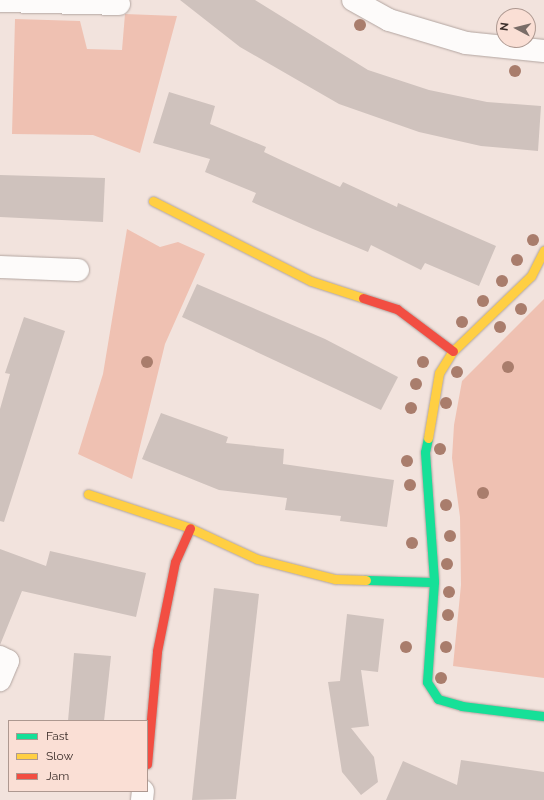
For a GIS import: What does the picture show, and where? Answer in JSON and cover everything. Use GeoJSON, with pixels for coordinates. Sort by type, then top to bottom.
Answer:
{"type":"FeatureCollection","features":[{"type":"Feature","properties":{"kind":"street"},"geometry":{"type":"LineString","coordinates":[[354,0],[389,20],[466,43],[544,51]]}},
{"type":"Feature","properties":{"kind":"street"},"geometry":{"type":"LineString","coordinates":[[0,2],[119,4]]}},
{"type":"Feature","properties":{"kind":"street"},"geometry":{"type":"LineString","coordinates":[[153,201],[311,282],[397,309],[453,351]]}},
{"type":"Feature","properties":{"kind":"street"},"geometry":{"type":"LineString","coordinates":[[544,250],[531,276],[453,351],[439,373],[425,452],[434,582],[427,682],[438,699],[462,706],[544,716]]}},
{"type":"Feature","properties":{"kind":"street"},"geometry":{"type":"LineString","coordinates":[[0,267],[78,270]]}},
{"type":"Feature","properties":{"kind":"street"},"geometry":{"type":"LineString","coordinates":[[88,494],[190,528],[257,559],[335,579],[434,582]]}},
{"type":"Feature","properties":{"kind":"street"},"geometry":{"type":"LineString","coordinates":[[148,753],[157,651],[175,562],[190,528]]}},
{"type":"Feature","properties":{"kind":"street"},"geometry":{"type":"LineString","coordinates":[[0,657],[8,661],[0,680]]}},
{"type":"Feature","properties":{"kind":"shaded area"},"geometry":{"type":"Polygon","coordinates":[[[125,14],[177,16],[140,153],[93,135],[12,134],[15,19],[80,21],[87,49],[122,50],[125,14]]]}},
{"type":"Feature","properties":{"kind":"shaded area"},"geometry":{"type":"Polygon","coordinates":[[[127,229],[160,247],[178,242],[205,254],[165,344],[132,479],[78,454],[103,374],[127,229]]]}},
{"type":"Feature","properties":{"kind":"shaded area"},"geometry":{"type":"Polygon","coordinates":[[[544,299],[544,678],[453,666],[461,585],[460,517],[452,458],[454,425],[462,381],[544,299]]]}},
{"type":"Feature","properties":{"kind":"building"},"geometry":{"type":"Polygon","coordinates":[[[180,0],[255,0],[368,70],[429,90],[487,102],[541,106],[538,151],[481,146],[419,132],[339,104],[240,47],[180,0]]]}},
{"type":"Feature","properties":{"kind":"building"},"geometry":{"type":"Polygon","coordinates":[[[169,92],[215,106],[210,124],[266,147],[264,152],[283,161],[340,187],[343,182],[397,207],[398,203],[496,246],[479,286],[425,263],[421,270],[371,245],[368,252],[313,229],[252,202],[256,193],[205,172],[210,159],[153,143],[169,92]]]}},
{"type":"Feature","properties":{"kind":"building"},"geometry":{"type":"Polygon","coordinates":[[[0,175],[105,178],[103,222],[0,217],[0,175]]]}},
{"type":"Feature","properties":{"kind":"building"},"geometry":{"type":"Polygon","coordinates":[[[197,284],[325,339],[398,377],[381,410],[182,317],[197,284]]]}},
{"type":"Feature","properties":{"kind":"building"},"geometry":{"type":"Polygon","coordinates":[[[24,317],[65,331],[4,522],[0,521],[0,409],[10,374],[5,373],[24,317]]]}},
{"type":"Feature","properties":{"kind":"building"},"geometry":{"type":"Polygon","coordinates":[[[161,413],[228,437],[226,443],[284,449],[283,464],[394,480],[387,527],[340,521],[341,516],[285,510],[287,498],[219,490],[142,459],[161,413]]]}},
{"type":"Feature","properties":{"kind":"building"},"geometry":{"type":"Polygon","coordinates":[[[0,549],[46,566],[50,551],[146,573],[136,617],[22,591],[0,645],[0,549]]]}},
{"type":"Feature","properties":{"kind":"building"},"geometry":{"type":"Polygon","coordinates":[[[214,588],[259,594],[236,799],[192,800],[214,588]]]}},
{"type":"Feature","properties":{"kind":"building"},"geometry":{"type":"Polygon","coordinates":[[[347,614],[384,619],[378,672],[361,670],[369,726],[351,728],[374,757],[378,782],[361,795],[342,772],[328,682],[340,681],[347,614]]]}},
{"type":"Feature","properties":{"kind":"building"},"geometry":{"type":"Polygon","coordinates":[[[74,653],[111,656],[104,720],[68,720],[74,653]]]}},
{"type":"Feature","properties":{"kind":"building"},"geometry":{"type":"Polygon","coordinates":[[[461,760],[544,772],[544,800],[386,800],[403,761],[457,785],[461,760]]]}},
{"type":"Feature","properties":{"kind":"traffic: fast"},"geometry":{"type":"LineString","coordinates":[[428,438],[425,452],[434,582],[427,682],[438,699],[462,706],[544,716]]}},
{"type":"Feature","properties":{"kind":"traffic: fast"},"geometry":{"type":"LineString","coordinates":[[366,580],[434,582]]}},
{"type":"Feature","properties":{"kind":"traffic: slow"},"geometry":{"type":"LineString","coordinates":[[153,201],[311,281],[363,298]]}},
{"type":"Feature","properties":{"kind":"traffic: slow"},"geometry":{"type":"LineString","coordinates":[[428,438],[439,373],[453,351],[531,276],[544,250]]}},
{"type":"Feature","properties":{"kind":"traffic: slow"},"geometry":{"type":"LineString","coordinates":[[88,494],[190,528],[257,559],[335,579],[366,580]]}},
{"type":"Feature","properties":{"kind":"traffic: jam"},"geometry":{"type":"LineString","coordinates":[[363,298],[397,309],[453,351]]}},
{"type":"Feature","properties":{"kind":"traffic: jam"},"geometry":{"type":"LineString","coordinates":[[148,753],[157,651],[175,562],[190,528]]}}]}
